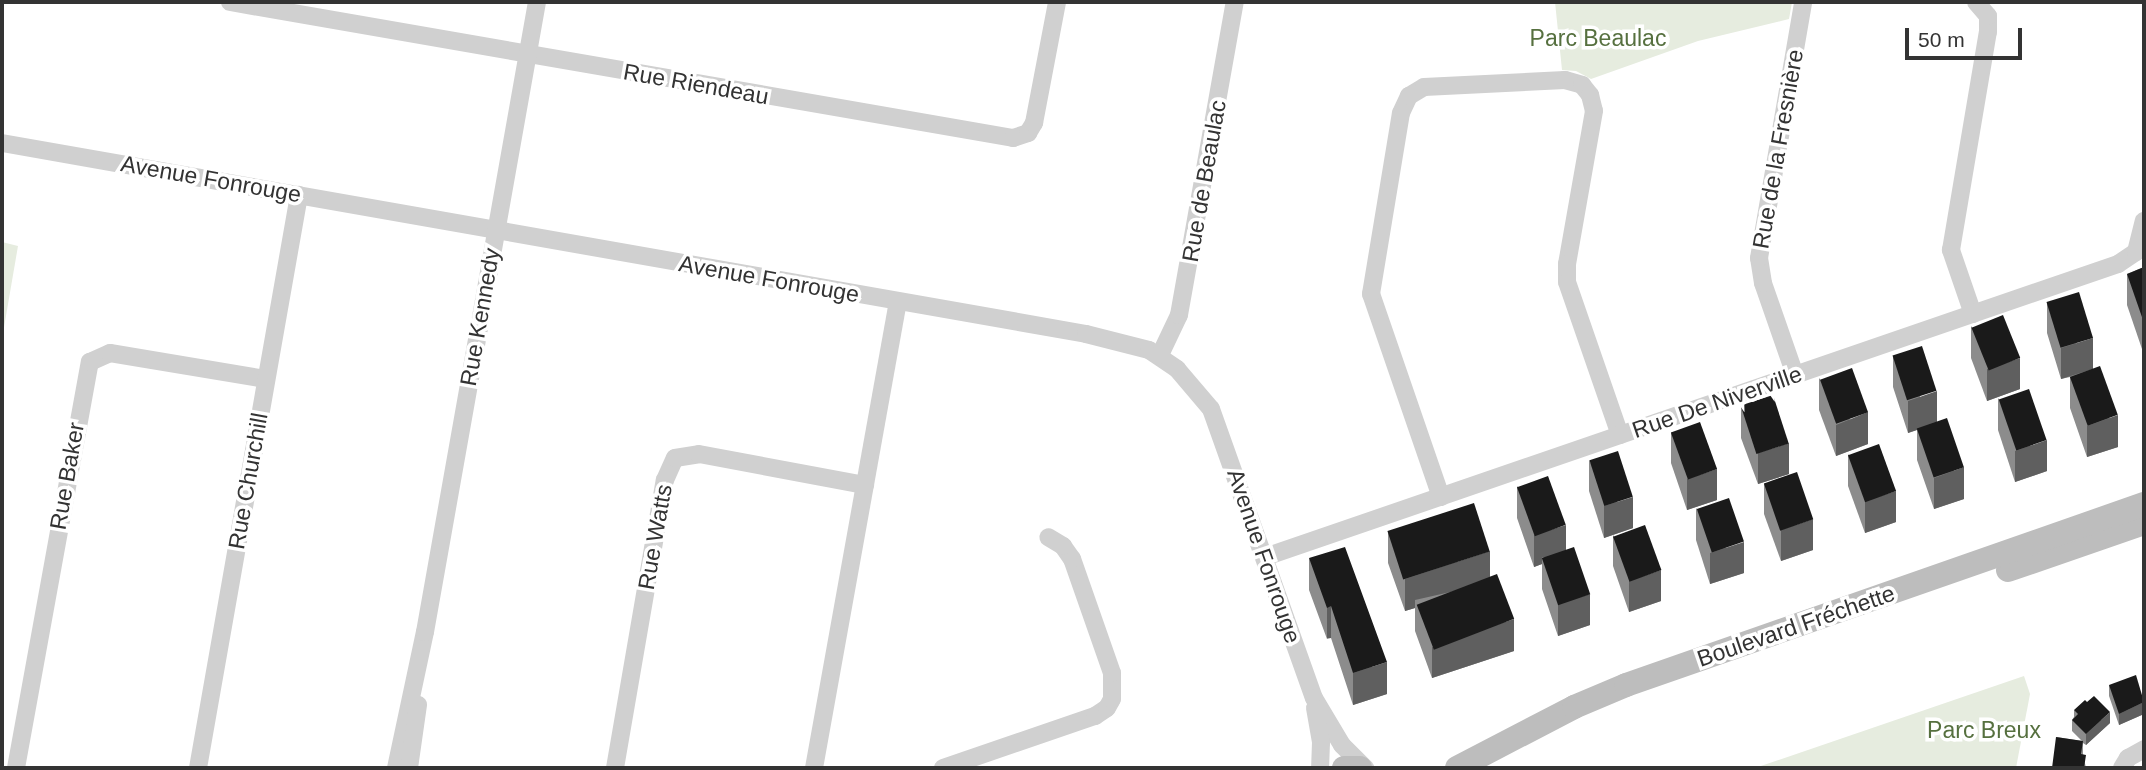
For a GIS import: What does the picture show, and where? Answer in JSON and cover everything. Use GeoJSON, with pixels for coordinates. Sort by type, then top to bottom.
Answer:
{"type":"FeatureCollection","features":[{"type":"Feature","properties":{"kind":"main road","name":"Boulevard Fréchette"},"geometry":{"type":"LineString","coordinates":[[1457,768],[1574,707],[1626,685],[2144,505]]}},
{"type":"Feature","properties":{"kind":"main road","name":"Boulevard Fréchette"},"geometry":{"type":"LineString","coordinates":[[1492,768],[1566,729],[1631,700],[2144,523]]}},
{"type":"Feature","properties":{"kind":"main road"},"geometry":{"type":"LineString","coordinates":[[1344,768],[1362,768]]}},
{"type":"Feature","properties":{"kind":"street","name":"Rue Riendeau"},"geometry":{"type":"LineString","coordinates":[[230,2],[1013,138],[1028,133],[1034,123],[1057,2]]}},
{"type":"Feature","properties":{"kind":"street","name":"Rue Kennedy"},"geometry":{"type":"LineString","coordinates":[[396,768],[425,632],[537,2]]}},
{"type":"Feature","properties":{"kind":"street","name":"Rue de Beaulac"},"geometry":{"type":"LineString","coordinates":[[1160,355],[1179,316],[1236,2]]}},
{"type":"Feature","properties":{"kind":"street","name":"Rue de la Fresnière"},"geometry":{"type":"LineString","coordinates":[[1795,374],[1763,283],[1759,258],[1803,2]]}},
{"type":"Feature","properties":{"kind":"street"},"geometry":{"type":"LineString","coordinates":[[1973,314],[1951,250],[1989,26],[1986,13],[1976,2]]}},
{"type":"Feature","properties":{"kind":"street"},"geometry":{"type":"LineString","coordinates":[[1441,497],[1371,295],[1401,113],[1409,96],[1424,87],[1565,80],[1582,85],[1590,95],[1594,111],[1567,264],[1567,282],[1620,435]]}},
{"type":"Feature","properties":{"kind":"street","name":"Avenue Fonrouge"},"geometry":{"type":"LineString","coordinates":[[2,143],[1104,337],[1160,355],[1192,384],[1211,409],[1314,698]]}},
{"type":"Feature","properties":{"kind":"street","name":"Rue Churchill"},"geometry":{"type":"LineString","coordinates":[[198,768],[299,195]]}},
{"type":"Feature","properties":{"kind":"street","name":"Rue De Niverville"},"geometry":{"type":"LineString","coordinates":[[1265,557],[2129,259],[2139,246],[2144,221]]}},
{"type":"Feature","properties":{"kind":"street"},"geometry":{"type":"LineString","coordinates":[[814,768],[898,302]]}},
{"type":"Feature","properties":{"kind":"street","name":"Rue Baker"},"geometry":{"type":"LineString","coordinates":[[16,768],[90,362],[110,353],[265,379]]}},
{"type":"Feature","properties":{"kind":"street","name":"Rue Watts"},"geometry":{"type":"LineString","coordinates":[[615,768],[665,480],[674,458],[699,454],[866,485]]}},
{"type":"Feature","properties":{"kind":"street"},"geometry":{"type":"LineString","coordinates":[[943,768],[1095,716],[1107,708],[1112,699],[1112,673],[1073,559],[1063,546],[1048,537]]}},
{"type":"Feature","properties":{"kind":"street","name":"Rue Kennedy"},"geometry":{"type":"LineString","coordinates":[[409,768],[425,632]]}},
{"type":"Feature","properties":{"kind":"street"},"geometry":{"type":"LineString","coordinates":[[1314,698],[1321,742],[1320,768]]}},
{"type":"Feature","properties":{"kind":"street"},"geometry":{"type":"LineString","coordinates":[[1314,698],[1342,745],[1362,768]]}},
{"type":"Feature","properties":{"kind":"street"},"geometry":{"type":"LineString","coordinates":[[2122,768],[2128,758],[2144,749]]}},
{"type":"Feature","properties":{"kind":"green space","name":"Parc Beaulac"},"geometry":{"type":"Polygon","coordinates":[[[1555,2],[1792,2],[1789,19],[1698,41],[1591,79],[1576,71],[1562,70],[1555,2]]]}},
{"type":"Feature","properties":{"kind":"green space"},"geometry":{"type":"Polygon","coordinates":[[[2,242],[18,246],[2,339],[2,242]]]}},
{"type":"Feature","properties":{"kind":"green space","name":"Parc Breux"},"geometry":{"type":"Polygon","coordinates":[[[2024,676],[2030,694],[2016,768],[1755,768],[2024,676]]]}},
{"type":"Feature","properties":{"kind":"building"},"geometry":{"type":"Polygon","coordinates":[[[2144,267],[2144,320],[2143,320],[2127,274],[2144,267]]]}},
{"type":"Feature","properties":{"kind":"building"},"geometry":{"type":"Polygon","coordinates":[[[2079,292],[2093,338],[2061,348],[2046,302],[2079,292]]]}},
{"type":"Feature","properties":{"kind":"building"},"geometry":{"type":"Polygon","coordinates":[[[2003,315],[2020,358],[1989,370],[1971,328],[2003,315]]]}},
{"type":"Feature","properties":{"kind":"building"},"geometry":{"type":"Polygon","coordinates":[[[1922,346],[1937,391],[1907,400],[1893,356],[1922,346]]]}},
{"type":"Feature","properties":{"kind":"building"},"geometry":{"type":"Polygon","coordinates":[[[2100,366],[2118,415],[2088,426],[2070,377],[2100,366]]]}},
{"type":"Feature","properties":{"kind":"building"},"geometry":{"type":"Polygon","coordinates":[[[1852,368],[1868,412],[1836,424],[1820,380],[1852,368]]]}},
{"type":"Feature","properties":{"kind":"building"},"geometry":{"type":"Polygon","coordinates":[[[2029,389],[2047,440],[2016,450],[1999,399],[2029,389]]]}},
{"type":"Feature","properties":{"kind":"building"},"geometry":{"type":"Polygon","coordinates":[[[1773,395],[1789,444],[1756,454],[1741,406],[1773,395]]]}},
{"type":"Feature","properties":{"kind":"building"},"geometry":{"type":"Polygon","coordinates":[[[1947,418],[1964,467],[1934,478],[1917,428],[1947,418]]]}},
{"type":"Feature","properties":{"kind":"building"},"geometry":{"type":"Polygon","coordinates":[[[1700,422],[1717,469],[1688,480],[1671,433],[1700,422]]]}},
{"type":"Feature","properties":{"kind":"building"},"geometry":{"type":"Polygon","coordinates":[[[1879,444],[1896,491],[1865,502],[1848,455],[1879,444]]]}},
{"type":"Feature","properties":{"kind":"building"},"geometry":{"type":"Polygon","coordinates":[[[1618,451],[1633,497],[1604,506],[1589,460],[1618,451]]]}},
{"type":"Feature","properties":{"kind":"building"},"geometry":{"type":"Polygon","coordinates":[[[1797,472],[1813,519],[1780,531],[1764,483],[1797,472]]]}},
{"type":"Feature","properties":{"kind":"building"},"geometry":{"type":"Polygon","coordinates":[[[1548,476],[1566,525],[1535,536],[1517,487],[1548,476]]]}},
{"type":"Feature","properties":{"kind":"building"},"geometry":{"type":"Polygon","coordinates":[[[1729,498],[1744,541],[1712,553],[1697,509],[1729,498]]]}},
{"type":"Feature","properties":{"kind":"building"},"geometry":{"type":"Polygon","coordinates":[[[1474,503],[1490,552],[1403,580],[1387,531],[1474,503]]]}},
{"type":"Feature","properties":{"kind":"building"},"geometry":{"type":"Polygon","coordinates":[[[1645,525],[1661,570],[1629,582],[1613,537],[1645,525]]]}},
{"type":"Feature","properties":{"kind":"building"},"geometry":{"type":"Polygon","coordinates":[[[1345,547],[1387,662],[1353,673],[1331,606],[1327,608],[1309,558],[1345,547]]]}},
{"type":"Feature","properties":{"kind":"building"},"geometry":{"type":"Polygon","coordinates":[[[1574,547],[1590,594],[1558,605],[1542,558],[1574,547]]]}},
{"type":"Feature","properties":{"kind":"building"},"geometry":{"type":"Polygon","coordinates":[[[1497,574],[1514,619],[1434,650],[1417,605],[1497,574]]]}},
{"type":"Feature","properties":{"kind":"building"},"geometry":{"type":"Polygon","coordinates":[[[2136,675],[2144,702],[2119,714],[2109,685],[2136,675]]]}},
{"type":"Feature","properties":{"kind":"building"},"geometry":{"type":"Polygon","coordinates":[[[2094,696],[2110,712],[2086,734],[2072,720],[2078,714],[2074,710],[2094,696]]]}},
{"type":"Feature","properties":{"kind":"building"},"geometry":{"type":"Polygon","coordinates":[[[2056,737],[2083,741],[2081,754],[2086,755],[2084,768],[2052,768],[2056,737]]]}}]}
